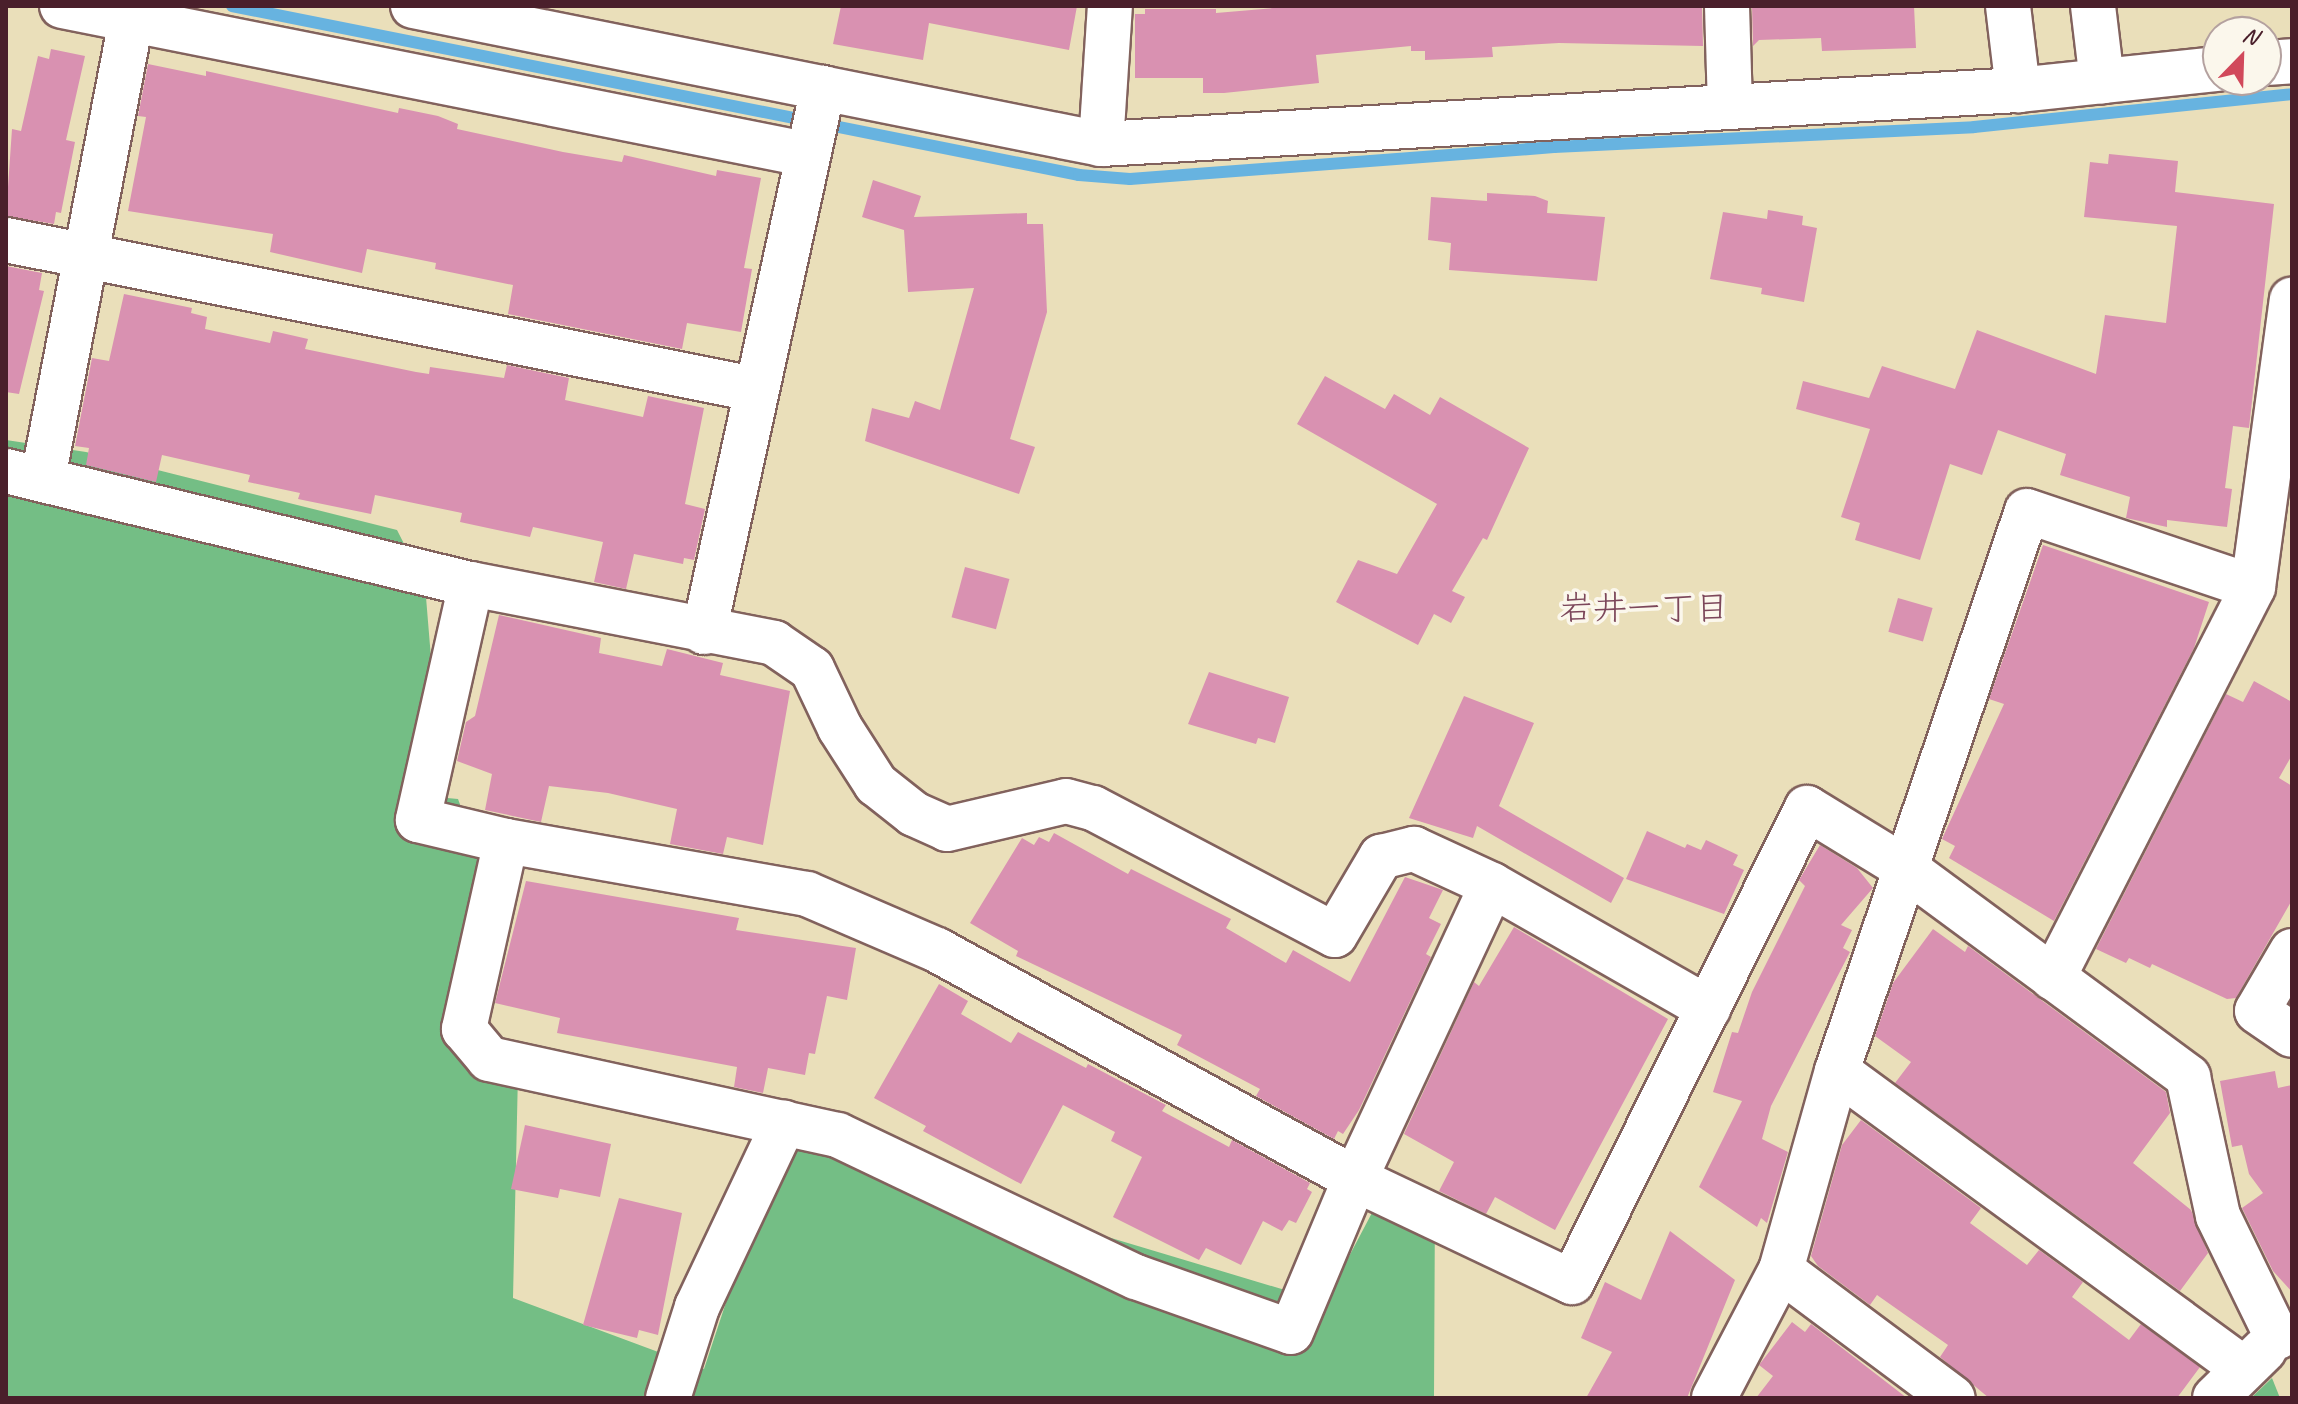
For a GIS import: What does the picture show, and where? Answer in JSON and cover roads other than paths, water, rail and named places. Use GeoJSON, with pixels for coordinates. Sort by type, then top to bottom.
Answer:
{"type":"FeatureCollection","features":[{"type":"Feature","properties":{"kind":"street"},"geometry":{"type":"LineString","coordinates":[[62,6],[133,13],[814,122],[1101,144],[2018,90],[2202,71]]}},
{"type":"Feature","properties":{"kind":"street"},"geometry":{"type":"LineString","coordinates":[[413,6],[507,15],[814,122]]}},
{"type":"Feature","properties":{"kind":"street"},"geometry":{"type":"LineString","coordinates":[[1101,144],[1110,6]]}},
{"type":"Feature","properties":{"kind":"street"},"geometry":{"type":"LineString","coordinates":[[1727,6],[1730,105]]}},
{"type":"Feature","properties":{"kind":"street"},"geometry":{"type":"LineString","coordinates":[[2008,6],[2018,90]]}},
{"type":"Feature","properties":{"kind":"street"},"geometry":{"type":"LineString","coordinates":[[2093,6],[2102,81]]}},
{"type":"Feature","properties":{"kind":"street"},"geometry":{"type":"LineString","coordinates":[[133,13],[86,256],[25,475],[471,584],[704,632],[774,643],[812,669],[876,784],[914,814],[947,829],[1066,801],[1079,804],[1335,935],[1381,857],[1414,849],[1492,885],[1708,1008]]}},
{"type":"Feature","properties":{"kind":"street"},"geometry":{"type":"LineString","coordinates":[[704,632],[814,122]]}},
{"type":"Feature","properties":{"kind":"street"},"geometry":{"type":"LineString","coordinates":[[6,240],[754,389]]}},
{"type":"Feature","properties":{"kind":"street"},"geometry":{"type":"LineString","coordinates":[[2053,978],[2253,587],[2292,300]]}},
{"type":"Feature","properties":{"kind":"street"},"geometry":{"type":"LineString","coordinates":[[1714,1398],[1781,1270],[1837,1071],[2027,511],[2253,587]]}},
{"type":"Feature","properties":{"kind":"street"},"geometry":{"type":"LineString","coordinates":[[471,584],[418,820],[506,841],[807,894],[937,950],[1355,1179],[1572,1282],[1807,808],[1905,868],[2188,1077],[2218,1216],[2284,1339],[2230,1384],[1837,1071]]}},
{"type":"Feature","properties":{"kind":"street"},"geometry":{"type":"LineString","coordinates":[[506,841],[464,1029],[489,1059],[838,1135],[1136,1277],[1291,1332],[1355,1179],[1492,885]]}},
{"type":"Feature","properties":{"kind":"street"},"geometry":{"type":"LineString","coordinates":[[2292,951],[2257,1011],[2292,1035]]}},
{"type":"Feature","properties":{"kind":"street"},"geometry":{"type":"LineString","coordinates":[[668,1398],[703,1293],[784,1123]]}},
{"type":"Feature","properties":{"kind":"street"},"geometry":{"type":"LineString","coordinates":[[1781,1270],[1953,1398]]}},
{"type":"Feature","properties":{"kind":"waterway"},"geometry":{"type":"LineString","coordinates":[[232,6],[1079,175],[1130,179],[1554,147],[1974,127],[2292,94]]}},
{"type":"Feature","properties":{"kind":"district","name":"岩井一丁目"},"geometry":{"type":"Point","coordinates":[1644,608]}}]}
